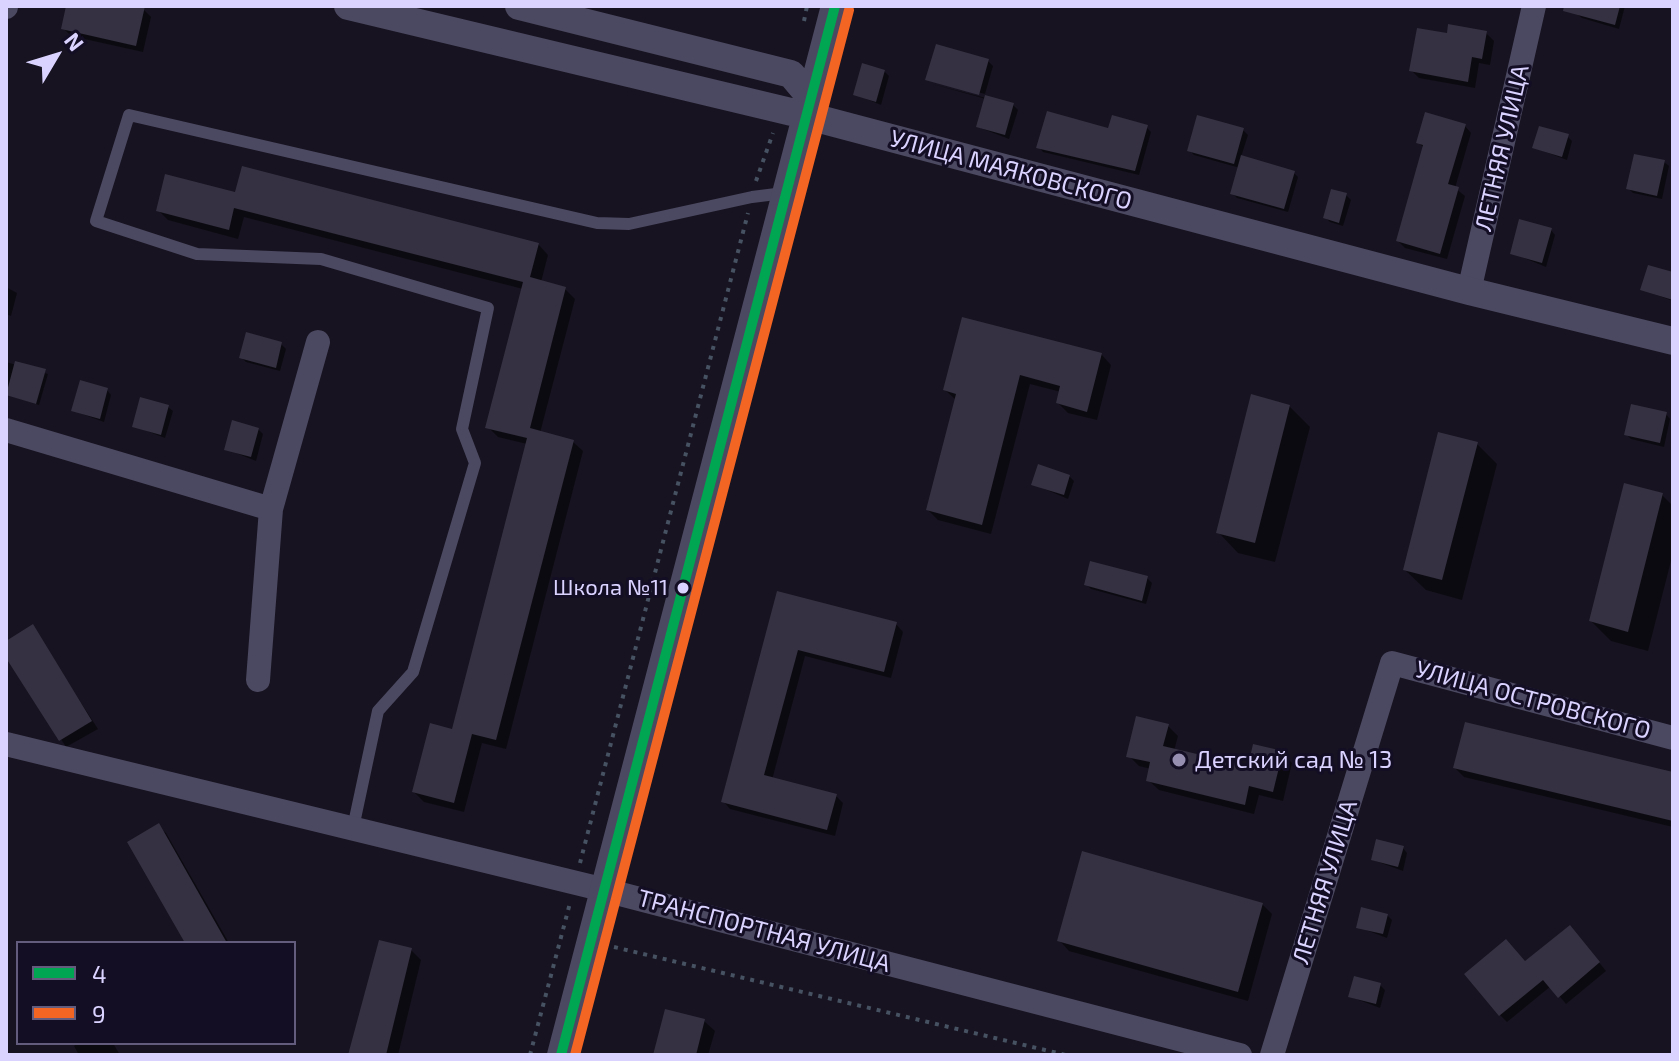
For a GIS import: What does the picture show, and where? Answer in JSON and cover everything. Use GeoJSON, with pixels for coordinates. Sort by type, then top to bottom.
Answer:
{"type":"FeatureCollection","features":[{"type":"Feature","properties":{"kind":"street","name":"УЛИЦА МАЯКОВСКОГО"},"geometry":{"type":"LineString","coordinates":[[348,6],[801,108],[1469,291],[1673,341]]}},
{"type":"Feature","properties":{"kind":"street"},"geometry":{"type":"LineString","coordinates":[[519,6],[791,74],[801,108]]}},
{"type":"Feature","properties":{"kind":"street"},"geometry":{"type":"LineString","coordinates":[[561,1055],[590,941],[588,886],[788,193],[801,108],[835,6]]}},
{"type":"Feature","properties":{"kind":"street","name":"ЛЕТНЯЯ УЛИЦА"},"geometry":{"type":"LineString","coordinates":[[1469,291],[1534,6]]}},
{"type":"Feature","properties":{"kind":"street"},"geometry":{"type":"LineString","coordinates":[[258,680],[271,509],[318,342]]}},
{"type":"Feature","properties":{"kind":"street"},"geometry":{"type":"LineString","coordinates":[[6,430],[271,509]]}},
{"type":"Feature","properties":{"kind":"street","name":"ЛЕТНЯЯ УЛИЦА"},"geometry":{"type":"LineString","coordinates":[[1272,1055],[1392,663]]}},
{"type":"Feature","properties":{"kind":"street","name":"УЛИЦА ОСТРОВСКОГО"},"geometry":{"type":"LineString","coordinates":[[1392,663],[1673,738]]}},
{"type":"Feature","properties":{"kind":"street","name":"ТРАНСПОРТНАЯ УЛИЦА"},"geometry":{"type":"LineString","coordinates":[[6,744],[588,886],[1240,1055]]}},
{"type":"Feature","properties":{"kind":"lane"},"geometry":{"type":"LineString","coordinates":[[353,828],[378,711],[413,672],[475,463],[462,429],[488,308],[321,259],[197,254],[96,221],[129,115],[597,223],[629,224],[752,197],[788,193]]}},
{"type":"Feature","properties":{"kind":"path"},"geometry":{"type":"LineString","coordinates":[[530,1055],[561,935],[588,886],[752,197],[801,108]]}},
{"type":"Feature","properties":{"kind":"path"},"geometry":{"type":"LineString","coordinates":[[561,935],[1066,1055]]}},
{"type":"Feature","properties":{"kind":"building"},"geometry":{"type":"Polygon","coordinates":[[[66,6],[145,6],[136,46],[61,29],[66,6]]]}},
{"type":"Feature","properties":{"kind":"building"},"geometry":{"type":"Polygon","coordinates":[[[1564,6],[1620,6],[1615,25],[1563,11],[1564,6]]]}},
{"type":"Feature","properties":{"kind":"building"},"geometry":{"type":"Polygon","coordinates":[[[1448,24],[1487,31],[1482,59],[1472,57],[1468,82],[1409,71],[1417,28],[1447,33],[1448,24]]]}},
{"type":"Feature","properties":{"kind":"building"},"geometry":{"type":"Polygon","coordinates":[[[936,44],[989,59],[979,95],[925,80],[936,44]]]}},
{"type":"Feature","properties":{"kind":"building"},"geometry":{"type":"Polygon","coordinates":[[[862,63],[885,70],[876,102],[853,95],[862,63]]]}},
{"type":"Feature","properties":{"kind":"building"},"geometry":{"type":"Polygon","coordinates":[[[985,95],[1014,103],[1005,135],[976,127],[985,95]]]}},
{"type":"Feature","properties":{"kind":"building"},"geometry":{"type":"Polygon","coordinates":[[[1047,111],[1108,128],[1112,115],[1148,125],[1135,171],[1036,148],[1047,111]]]}},
{"type":"Feature","properties":{"kind":"building"},"geometry":{"type":"Polygon","coordinates":[[[1425,112],[1466,124],[1448,184],[1459,187],[1440,254],[1396,241],[1423,145],[1416,143],[1425,112]]]}},
{"type":"Feature","properties":{"kind":"building"},"geometry":{"type":"Polygon","coordinates":[[[1197,115],[1244,128],[1234,164],[1187,151],[1197,115]]]}},
{"type":"Feature","properties":{"kind":"building"},"geometry":{"type":"Polygon","coordinates":[[[1539,126],[1569,134],[1562,157],[1532,148],[1539,126]]]}},
{"type":"Feature","properties":{"kind":"building"},"geometry":{"type":"Polygon","coordinates":[[[1634,154],[1665,160],[1657,196],[1626,189],[1634,154]]]}},
{"type":"Feature","properties":{"kind":"building"},"geometry":{"type":"Polygon","coordinates":[[[1241,155],[1295,171],[1284,209],[1230,194],[1241,155]]]}},
{"type":"Feature","properties":{"kind":"building"},"geometry":{"type":"Polygon","coordinates":[[[242,166],[539,243],[530,277],[566,287],[530,428],[574,440],[496,740],[472,734],[454,803],[412,792],[430,723],[452,729],[527,438],[485,428],[523,282],[234,208],[229,230],[156,211],[165,174],[235,192],[242,166]]]}},
{"type":"Feature","properties":{"kind":"building"},"geometry":{"type":"Polygon","coordinates":[[[1331,189],[1347,193],[1339,223],[1323,218],[1331,189]]]}},
{"type":"Feature","properties":{"kind":"building"},"geometry":{"type":"Polygon","coordinates":[[[1519,219],[1552,228],[1542,263],[1510,254],[1519,219]]]}},
{"type":"Feature","properties":{"kind":"building"},"geometry":{"type":"Polygon","coordinates":[[[1648,265],[1673,272],[1673,300],[1640,290],[1648,265]]]}},
{"type":"Feature","properties":{"kind":"building"},"geometry":{"type":"Polygon","coordinates":[[[962,317],[1102,353],[1087,412],[1056,403],[1060,386],[1020,375],[982,525],[926,510],[956,394],[943,390],[962,317]]]}},
{"type":"Feature","properties":{"kind":"building"},"geometry":{"type":"Polygon","coordinates":[[[246,332],[282,342],[276,368],[239,358],[246,332]]]}},
{"type":"Feature","properties":{"kind":"building"},"geometry":{"type":"Polygon","coordinates":[[[15,361],[46,369],[36,404],[6,395],[15,361]]]}},
{"type":"Feature","properties":{"kind":"building"},"geometry":{"type":"Polygon","coordinates":[[[80,380],[108,388],[100,419],[71,411],[80,380]]]}},
{"type":"Feature","properties":{"kind":"building"},"geometry":{"type":"Polygon","coordinates":[[[1251,394],[1290,405],[1255,543],[1216,533],[1251,394]]]}},
{"type":"Feature","properties":{"kind":"building"},"geometry":{"type":"Polygon","coordinates":[[[140,397],[169,405],[161,435],[132,427],[140,397]]]}},
{"type":"Feature","properties":{"kind":"building"},"geometry":{"type":"Polygon","coordinates":[[[1631,404],[1667,412],[1660,443],[1624,435],[1631,404]]]}},
{"type":"Feature","properties":{"kind":"building"},"geometry":{"type":"Polygon","coordinates":[[[232,420],[259,428],[251,457],[224,450],[232,420]]]}},
{"type":"Feature","properties":{"kind":"building"},"geometry":{"type":"Polygon","coordinates":[[[1438,432],[1478,442],[1442,580],[1403,570],[1438,432]]]}},
{"type":"Feature","properties":{"kind":"building"},"geometry":{"type":"Polygon","coordinates":[[[1038,464],[1070,475],[1064,495],[1031,485],[1038,464]]]}},
{"type":"Feature","properties":{"kind":"building"},"geometry":{"type":"Polygon","coordinates":[[[1624,483],[1663,493],[1628,632],[1589,621],[1624,483]]]}},
{"type":"Feature","properties":{"kind":"building"},"geometry":{"type":"Polygon","coordinates":[[[1090,561],[1148,576],[1142,601],[1084,585],[1090,561]]]}},
{"type":"Feature","properties":{"kind":"building"},"geometry":{"type":"Polygon","coordinates":[[[777,591],[897,622],[884,672],[798,650],[764,775],[837,794],[827,830],[721,802],[777,591]]]}},
{"type":"Feature","properties":{"kind":"building"},"geometry":{"type":"Polygon","coordinates":[[[33,624],[92,721],[59,741],[6,658],[6,641],[33,624]]]}},
{"type":"Feature","properties":{"kind":"building","name":"Детский сад № 13"},"geometry":{"type":"Polygon","coordinates":[[[1136,716],[1169,724],[1163,746],[1248,766],[1253,744],[1283,751],[1273,792],[1249,786],[1245,805],[1146,781],[1150,762],[1126,757],[1136,716]]]}},
{"type":"Feature","properties":{"kind":"building"},"geometry":{"type":"Polygon","coordinates":[[[1465,722],[1673,772],[1673,821],[1453,768],[1465,722]]]}},
{"type":"Feature","properties":{"kind":"building"},"geometry":{"type":"Polygon","coordinates":[[[159,823],[226,941],[184,941],[127,842],[159,823]]]}},
{"type":"Feature","properties":{"kind":"building"},"geometry":{"type":"Polygon","coordinates":[[[1376,839],[1404,846],[1398,867],[1371,860],[1376,839]]]}},
{"type":"Feature","properties":{"kind":"building"},"geometry":{"type":"Polygon","coordinates":[[[1082,851],[1263,903],[1238,992],[1057,941],[1082,851]]]}},
{"type":"Feature","properties":{"kind":"building"},"geometry":{"type":"Polygon","coordinates":[[[1361,907],[1388,914],[1383,934],[1356,928],[1361,907]]]}},
{"type":"Feature","properties":{"kind":"building"},"geometry":{"type":"Polygon","coordinates":[[[1570,925],[1600,962],[1558,998],[1543,980],[1499,1016],[1464,974],[1506,939],[1525,961],[1570,925]]]}},
{"type":"Feature","properties":{"kind":"building"},"geometry":{"type":"Polygon","coordinates":[[[379,940],[412,948],[386,1055],[348,1055],[379,940]]]}},
{"type":"Feature","properties":{"kind":"building"},"geometry":{"type":"Polygon","coordinates":[[[1354,976],[1381,983],[1376,1004],[1348,997],[1354,976]]]}},
{"type":"Feature","properties":{"kind":"building"},"geometry":{"type":"Polygon","coordinates":[[[665,1009],[705,1019],[696,1055],[653,1055],[665,1009]]]}},
{"type":"Feature","properties":{"kind":"transit line","name":"4"},"geometry":{"type":"LineString","coordinates":[[561,1055],[835,6]]}},
{"type":"Feature","properties":{"kind":"transit line","name":"9"},"geometry":{"type":"LineString","coordinates":[[575,1055],[849,10]]}},
{"type":"Feature","properties":{"kind":"place","name":"Школа №11"},"geometry":{"type":"Point","coordinates":[683,588]}},
{"type":"Feature","properties":{"kind":"place","name":"Детский сад № 13"},"geometry":{"type":"Point","coordinates":[1179,760]}}]}
